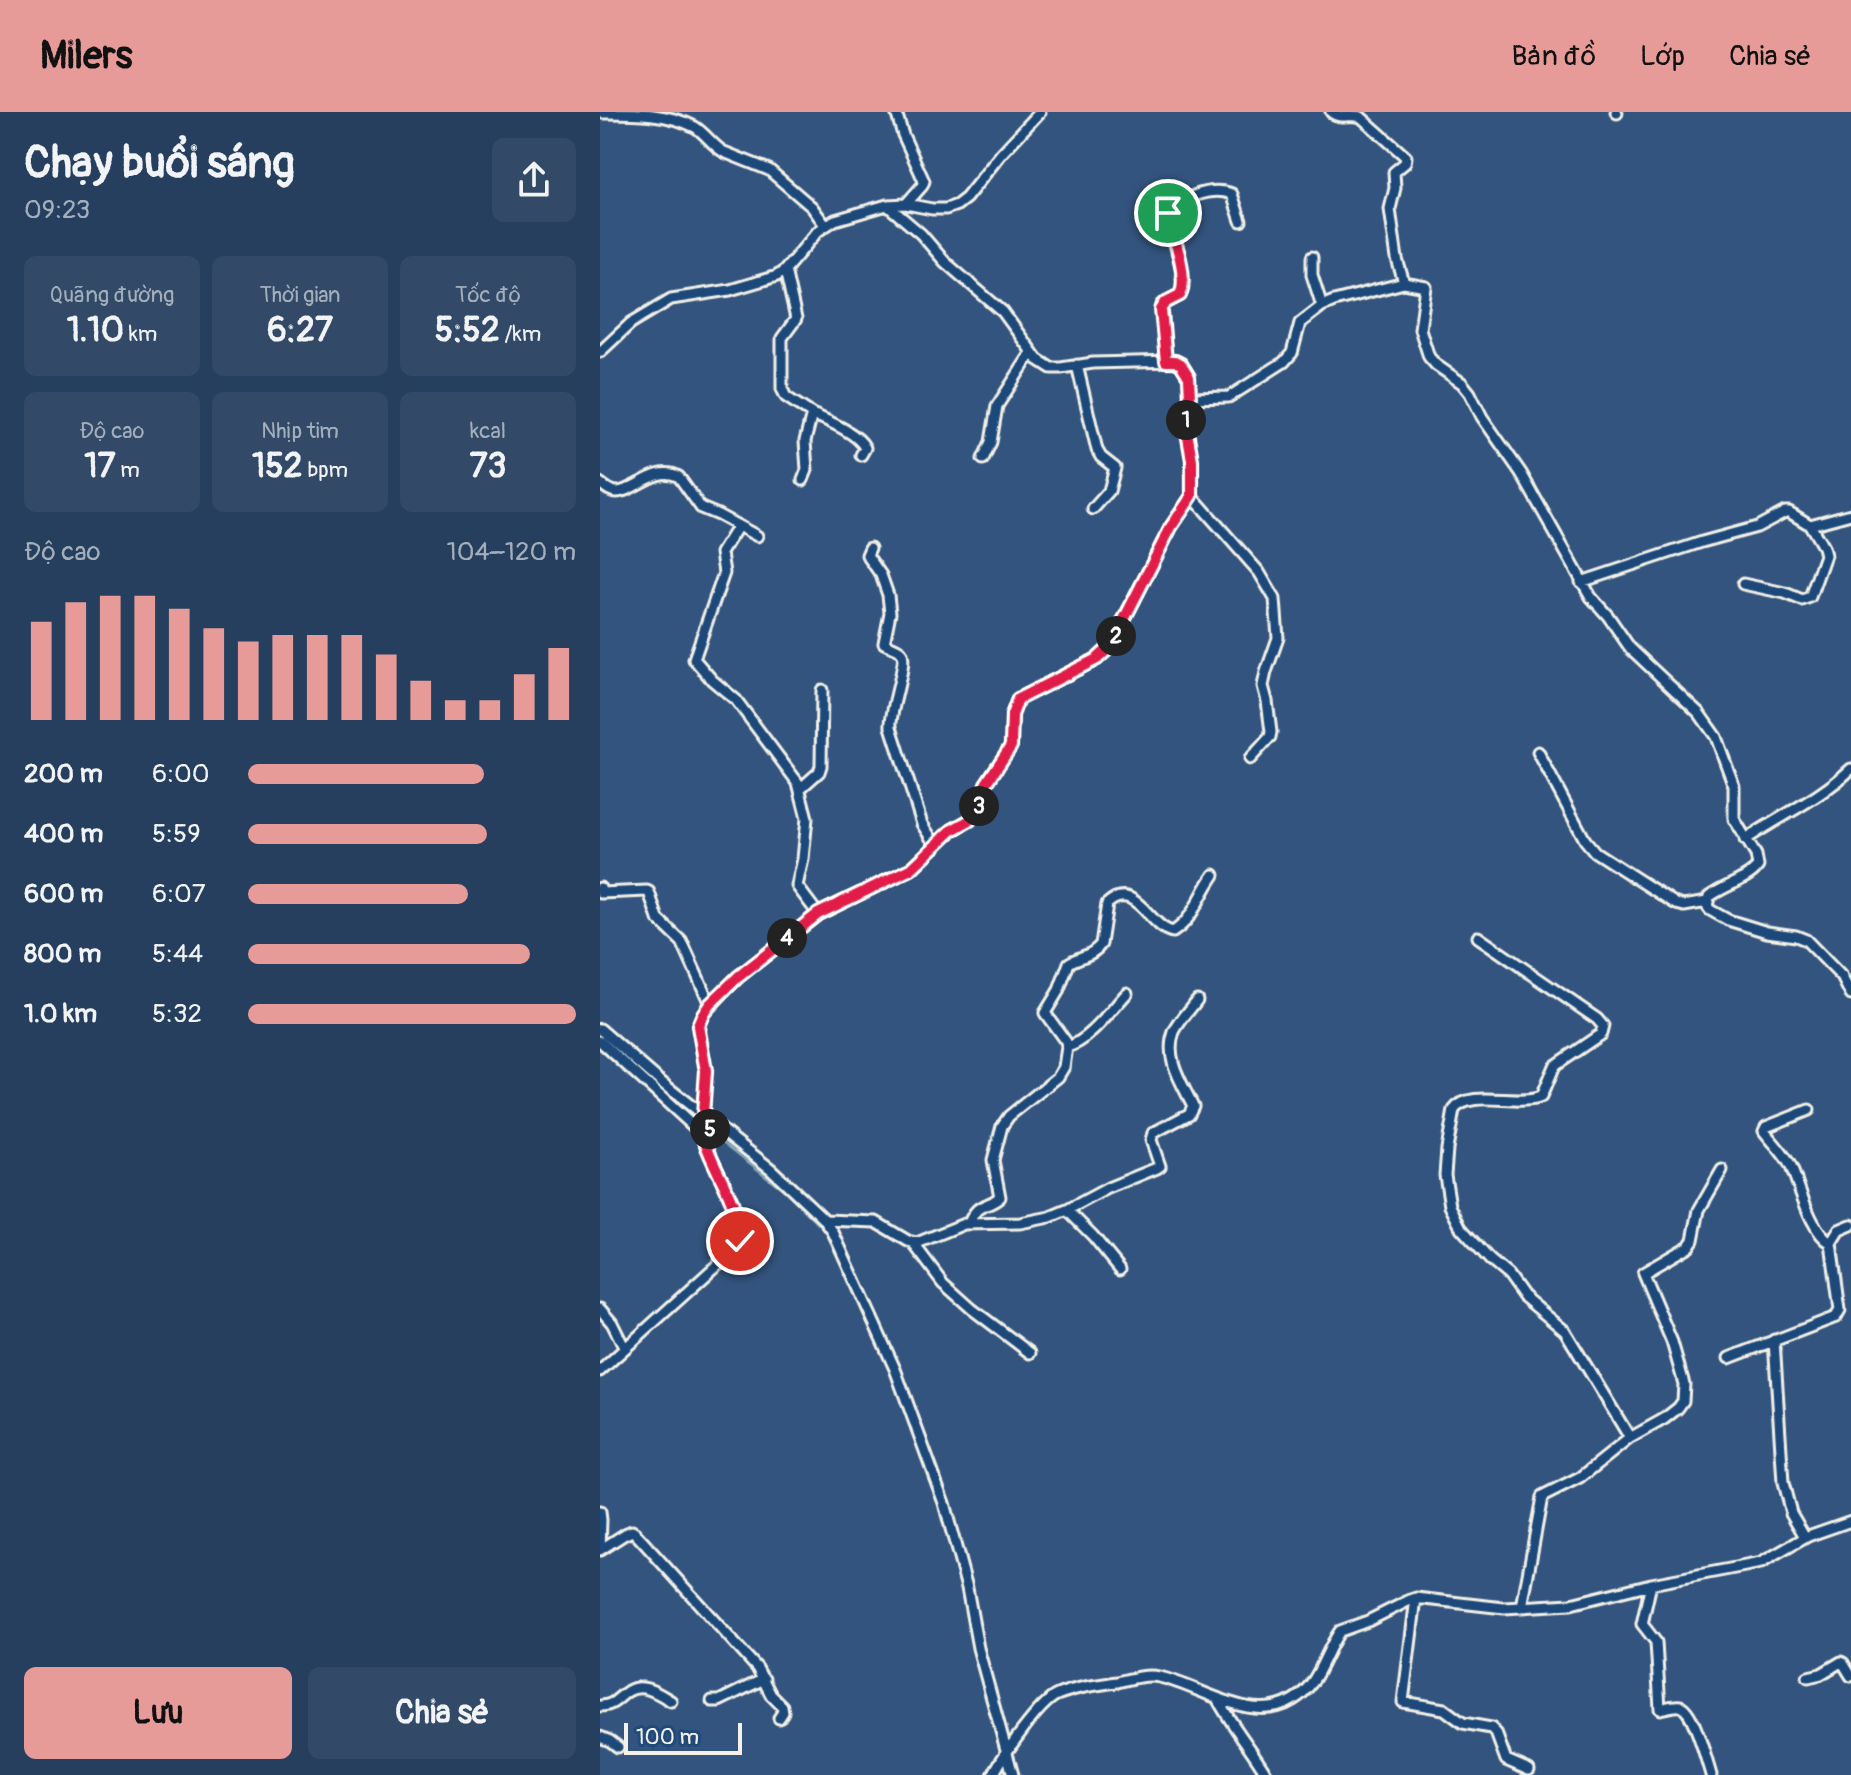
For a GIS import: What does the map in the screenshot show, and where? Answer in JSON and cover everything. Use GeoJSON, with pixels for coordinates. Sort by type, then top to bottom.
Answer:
{"type":"FeatureCollection","features":[{"type":"Feature","properties":{"kind":"street"},"geometry":{"type":"LineString","coordinates":[[896,112],[924,181],[906,204]]}},
{"type":"Feature","properties":{"kind":"street"},"geometry":{"type":"LineString","coordinates":[[600,352],[631,323],[671,299],[769,280],[785,270],[825,225],[887,205],[946,209],[957,205],[1040,112]]}},
{"type":"Feature","properties":{"kind":"street"},"geometry":{"type":"LineString","coordinates":[[1331,112],[1340,116],[1361,117],[1406,157],[1405,163],[1394,172],[1395,188],[1390,209],[1397,259],[1404,283]]}},
{"type":"Feature","properties":{"kind":"street"},"geometry":{"type":"LineString","coordinates":[[600,113],[656,114],[682,120],[696,128],[717,148],[769,170],[812,207],[825,225]]}},
{"type":"Feature","properties":{"kind":"street"},"geometry":{"type":"LineString","coordinates":[[1166,361],[1162,305],[1180,295],[1183,286],[1168,213],[1171,208],[1190,198],[1224,191],[1232,194],[1241,221]]}},
{"type":"Feature","properties":{"kind":"street"},"geometry":{"type":"LineString","coordinates":[[600,1371],[740,1241],[736,1214],[706,1146],[709,1130],[703,1114],[706,1071],[698,1026],[703,1014],[738,977],[818,914],[905,873],[952,830],[970,820],[984,789],[1011,746],[1012,715],[1018,699],[1097,659],[1110,647],[1171,527],[1192,496],[1192,460],[1186,426],[1189,377],[1181,364],[1175,361],[1093,363],[1051,368],[1043,364],[1003,312],[945,262],[921,234],[887,205]]}},
{"type":"Feature","properties":{"kind":"street"},"geometry":{"type":"LineString","coordinates":[[1312,257],[1312,275],[1322,306]]}},
{"type":"Feature","properties":{"kind":"street"},"geometry":{"type":"LineString","coordinates":[[785,270],[796,319],[782,338],[782,389],[786,397],[862,442],[865,448],[861,455]]}},
{"type":"Feature","properties":{"kind":"street"},"geometry":{"type":"LineString","coordinates":[[1190,398],[1229,397],[1284,362],[1292,353],[1300,323],[1322,306],[1404,283],[1426,287],[1420,329],[1429,357],[1466,388],[1521,473],[1581,582],[1630,648],[1699,713],[1716,737],[1734,786],[1734,819],[1758,861],[1757,871],[1709,897],[1710,910],[1728,920],[1806,940],[1842,977],[1851,995]]}},
{"type":"Feature","properties":{"kind":"street"},"geometry":{"type":"LineString","coordinates":[[983,459],[991,442],[997,406],[1032,352]]}},
{"type":"Feature","properties":{"kind":"street"},"geometry":{"type":"LineString","coordinates":[[1077,365],[1097,450],[1115,468],[1109,491],[1093,509]]}},
{"type":"Feature","properties":{"kind":"street"},"geometry":{"type":"LineString","coordinates":[[803,480],[808,465],[805,441],[812,414]]}},
{"type":"Feature","properties":{"kind":"street"},"geometry":{"type":"LineString","coordinates":[[600,483],[610,491],[620,492],[646,479],[672,473],[679,477],[701,508],[757,536]]}},
{"type":"Feature","properties":{"kind":"street"},"geometry":{"type":"LineString","coordinates":[[1192,496],[1259,572],[1275,599],[1278,638],[1263,686],[1271,732],[1250,759]]}},
{"type":"Feature","properties":{"kind":"street"},"geometry":{"type":"LineString","coordinates":[[1581,582],[1757,527],[1785,512],[1810,525],[1825,555],[1810,597],[1802,600],[1743,584]]}},
{"type":"Feature","properties":{"kind":"street"},"geometry":{"type":"LineString","coordinates":[[1810,525],[1851,514]]}},
{"type":"Feature","properties":{"kind":"street"},"geometry":{"type":"LineString","coordinates":[[738,526],[721,553],[724,573],[694,659],[712,680],[736,700],[801,788],[807,818],[797,886],[818,914]]}},
{"type":"Feature","properties":{"kind":"street"},"geometry":{"type":"LineString","coordinates":[[870,548],[868,557],[881,575],[890,605],[884,643],[901,651],[904,658],[891,711],[891,727],[922,824],[936,846]]}},
{"type":"Feature","properties":{"kind":"street"},"geometry":{"type":"LineString","coordinates":[[801,788],[819,772],[821,766],[822,690]]}},
{"type":"Feature","properties":{"kind":"street"},"geometry":{"type":"LineString","coordinates":[[1538,752],[1585,840],[1595,852],[1676,904],[1684,906],[1707,902]]}},
{"type":"Feature","properties":{"kind":"street"},"geometry":{"type":"LineString","coordinates":[[1745,840],[1811,799],[1851,769]]}},
{"type":"Feature","properties":{"kind":"street"},"geometry":{"type":"LineString","coordinates":[[969,1223],[978,1208],[1000,1197],[993,1160],[1002,1126],[1009,1116],[1058,1077],[1064,1067],[1067,1047],[1045,1013],[1059,990],[1069,963],[1091,954],[1101,944],[1107,904],[1119,897],[1133,900],[1163,930],[1173,932],[1197,907],[1202,892],[1214,875]]}},
{"type":"Feature","properties":{"kind":"street"},"geometry":{"type":"LineString","coordinates":[[600,888],[601,893],[649,892],[658,919],[682,942],[710,1004]]}},
{"type":"Feature","properties":{"kind":"street"},"geometry":{"type":"LineString","coordinates":[[1478,937],[1597,1019],[1603,1030],[1554,1066],[1541,1097],[1525,1101],[1493,1099],[1458,1105],[1454,1110],[1447,1149],[1445,1175],[1450,1206],[1461,1228],[1508,1275],[1523,1296],[1565,1331],[1630,1438]]}},
{"type":"Feature","properties":{"kind":"street"},"geometry":{"type":"LineString","coordinates":[[1067,1047],[1075,1045],[1095,1028],[1127,993]]}},
{"type":"Feature","properties":{"kind":"street"},"geometry":{"type":"LineString","coordinates":[[913,1243],[923,1242],[969,1223],[1035,1221],[1067,1210],[1160,1166],[1151,1140],[1153,1133],[1189,1114],[1193,1106],[1175,1070],[1171,1048],[1175,1029],[1197,1000]]}},
{"type":"Feature","properties":{"kind":"street"},"geometry":{"type":"LineString","coordinates":[[600,1029],[703,1114]]}},
{"type":"Feature","properties":{"kind":"street"},"geometry":{"type":"LineString","coordinates":[[600,1041],[709,1130],[771,1169],[826,1220],[833,1232],[895,1369],[944,1503],[967,1588],[1004,1755],[1013,1775]]}},
{"type":"Feature","properties":{"kind":"street"},"geometry":{"type":"LineString","coordinates":[[1809,1110],[1764,1129],[1789,1163],[1803,1201],[1821,1233],[1831,1243]]}},
{"type":"Feature","properties":{"kind":"street"},"geometry":{"type":"LineString","coordinates":[[1522,1607],[1542,1497],[1580,1478],[1630,1438],[1673,1412],[1683,1401],[1684,1384],[1672,1342],[1643,1273],[1689,1246],[1699,1210],[1722,1170]]}},
{"type":"Feature","properties":{"kind":"street"},"geometry":{"type":"LineString","coordinates":[[1067,1210],[1120,1269]]}},
{"type":"Feature","properties":{"kind":"street"},"geometry":{"type":"LineString","coordinates":[[826,1220],[876,1222],[913,1243],[943,1283],[1030,1353]]}},
{"type":"Feature","properties":{"kind":"street"},"geometry":{"type":"LineString","coordinates":[[1729,1358],[1839,1314],[1831,1243],[1839,1230],[1851,1225]]}},
{"type":"Feature","properties":{"kind":"street"},"geometry":{"type":"LineString","coordinates":[[600,1309],[612,1323],[624,1347]]}},
{"type":"Feature","properties":{"kind":"street"},"geometry":{"type":"LineString","coordinates":[[1839,1314],[1851,1316]]}},
{"type":"Feature","properties":{"kind":"street"},"geometry":{"type":"LineString","coordinates":[[1774,1340],[1783,1483],[1791,1513],[1805,1537]]}},
{"type":"Feature","properties":{"kind":"street"},"geometry":{"type":"LineString","coordinates":[[600,1512],[600,1550]]}},
{"type":"Feature","properties":{"kind":"street"},"geometry":{"type":"LineString","coordinates":[[993,1775],[1004,1755],[1046,1703],[1058,1694],[1155,1676],[1217,1698],[1265,1709],[1291,1702],[1304,1692],[1314,1681],[1340,1631],[1416,1598],[1493,1607],[1571,1604],[1651,1584],[1761,1563],[1805,1537],[1851,1521]]}},
{"type":"Feature","properties":{"kind":"street"},"geometry":{"type":"LineString","coordinates":[[600,1550],[627,1532],[635,1533],[752,1663],[771,1695],[782,1706],[783,1712],[779,1718]]}},
{"type":"Feature","properties":{"kind":"street"},"geometry":{"type":"LineString","coordinates":[[1651,1584],[1642,1624],[1656,1642],[1660,1709],[1679,1706],[1687,1710],[1711,1775]]}},
{"type":"Feature","properties":{"kind":"street"},"geometry":{"type":"LineString","coordinates":[[1416,1598],[1403,1702],[1444,1709],[1463,1723],[1491,1728],[1496,1733],[1506,1760],[1529,1770]]}},
{"type":"Feature","properties":{"kind":"street"},"geometry":{"type":"LineString","coordinates":[[1808,1677],[1821,1674],[1841,1662],[1851,1676]]}},
{"type":"Feature","properties":{"kind":"street"},"geometry":{"type":"LineString","coordinates":[[712,1701],[719,1701],[764,1679]]}},
{"type":"Feature","properties":{"kind":"street"},"geometry":{"type":"LineString","coordinates":[[600,1706],[613,1704],[635,1688],[656,1691],[671,1701]]}},
{"type":"Feature","properties":{"kind":"street"},"geometry":{"type":"LineString","coordinates":[[1217,1698],[1267,1775]]}},
{"type":"Feature","properties":{"kind":"street"},"geometry":{"type":"LineString","coordinates":[[600,1737],[618,1747]]}},
{"type":"Feature","properties":{"kind":"waterway"},"geometry":{"type":"LineString","coordinates":[[600,1035],[706,1129]]}},
{"type":"Feature","properties":{"kind":"waterway"},"geometry":{"type":"LineString","coordinates":[[711,1133],[786,1192],[828,1234],[848,1276]]}},
{"type":"Feature","properties":{"kind":"waterway"},"geometry":{"type":"LineString","coordinates":[[889,1366],[942,1514]]}},
{"type":"Feature","properties":{"kind":"waterway"},"geometry":{"type":"LineString","coordinates":[[959,1574],[966,1607]]}},
{"type":"Feature","properties":{"kind":"route"},"geometry":{"type":"LineString","coordinates":[[740,1241],[734,1207],[705,1141],[713,1123],[703,1114],[706,1071],[698,1030],[703,1014],[738,977],[818,914],[905,873],[952,830],[970,820],[980,805],[986,784],[1011,746],[1012,715],[1018,699],[1097,659],[1110,647],[1171,527],[1192,496],[1192,460],[1186,426],[1189,377],[1181,364],[1166,361],[1161,310],[1162,305],[1180,295],[1183,286],[1168,213]]}}]}
